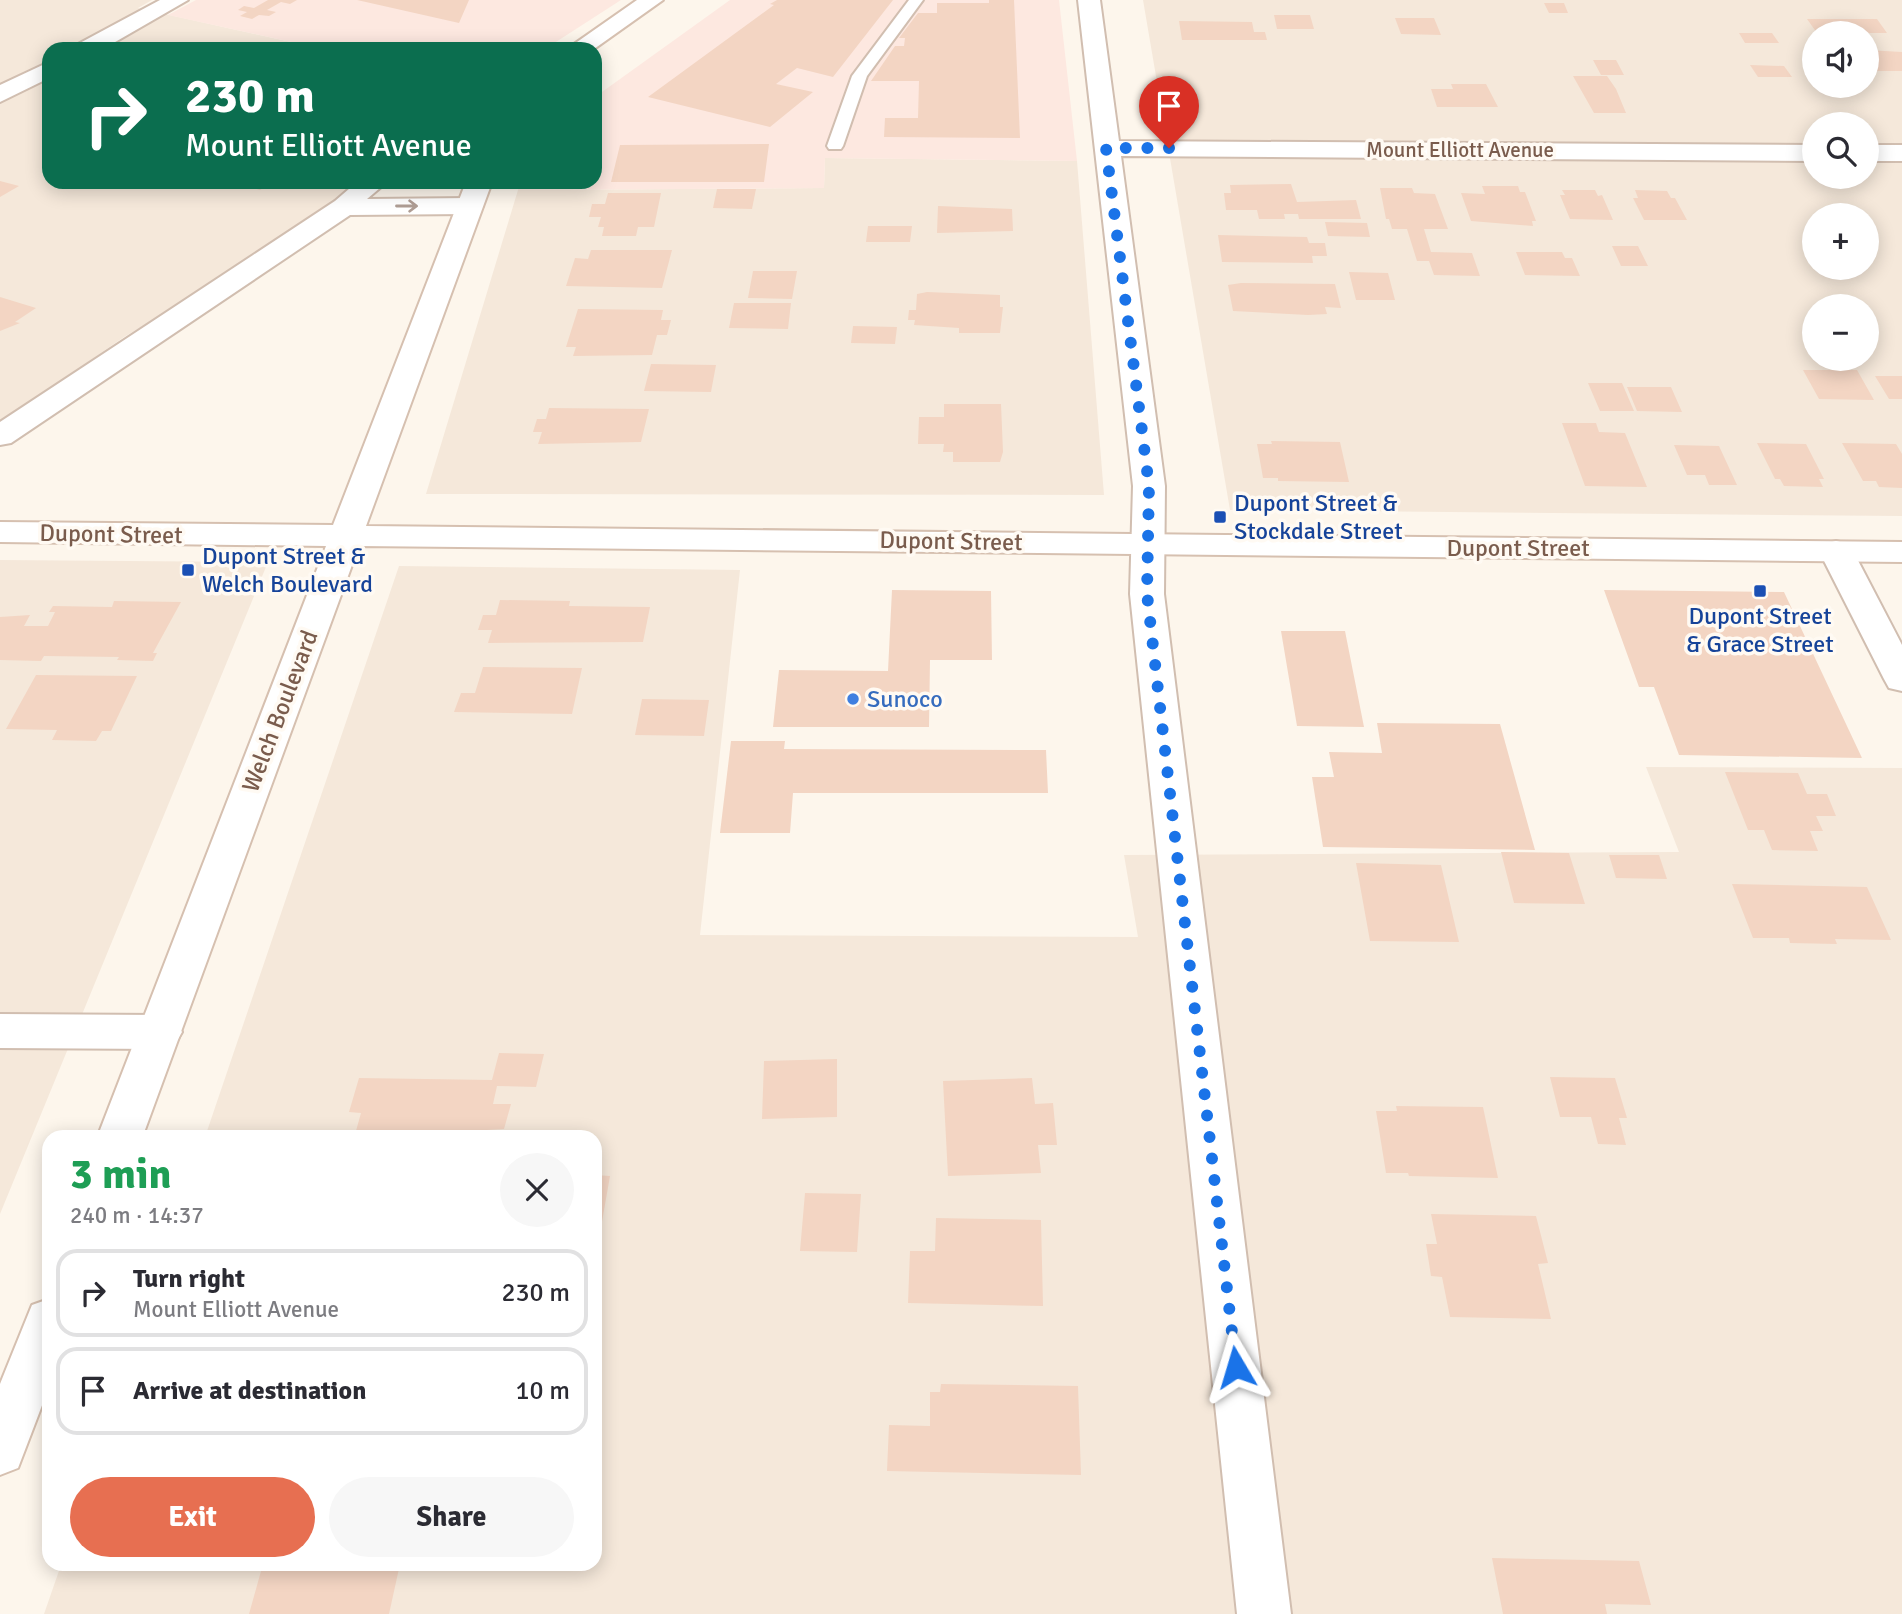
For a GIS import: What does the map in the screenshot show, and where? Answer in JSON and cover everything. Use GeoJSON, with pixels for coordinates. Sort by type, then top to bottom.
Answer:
{"type":"FeatureCollection","features":[{"type":"Feature","properties":{"kind":"street"},"geometry":{"type":"LineString","coordinates":[[99,42],[177,0]]}},
{"type":"Feature","properties":{"kind":"street"},"geometry":{"type":"LineString","coordinates":[[589,42],[652,0]]}},
{"type":"Feature","properties":{"kind":"street"},"geometry":{"type":"LineString","coordinates":[[1088,0],[1149,486],[1149,614],[1264,1614]]}},
{"type":"Feature","properties":{"kind":"street"},"geometry":{"type":"LineString","coordinates":[[0,95],[42,73]]}},
{"type":"Feature","properties":{"kind":"street","name":"Mount Elliott Avenue"},"geometry":{"type":"LineString","coordinates":[[1106,148],[1802,153]]}},
{"type":"Feature","properties":{"kind":"street"},"geometry":{"type":"LineString","coordinates":[[1879,153],[1902,153]]}},
{"type":"Feature","properties":{"kind":"street"},"geometry":{"type":"LineString","coordinates":[[0,436],[344,207],[364,189]]}},
{"type":"Feature","properties":{"kind":"street","name":"Welch Boulevard"},"geometry":{"type":"LineString","coordinates":[[122,1130],[474,194],[344,207]]}},
{"type":"Feature","properties":{"kind":"street","name":"Dupont Street"},"geometry":{"type":"LineString","coordinates":[[0,532],[1902,552]]}},
{"type":"Feature","properties":{"kind":"street"},"geometry":{"type":"LineString","coordinates":[[1836,551],[1902,679]]}},
{"type":"Feature","properties":{"kind":"street"},"geometry":{"type":"LineString","coordinates":[[0,1031],[160,1032]]}},
{"type":"Feature","properties":{"kind":"street"},"geometry":{"type":"LineString","coordinates":[[0,1450],[42,1339]]}},
{"type":"Feature","properties":{"kind":"lane"},"geometry":{"type":"LineString","coordinates":[[835,146],[860,76],[916,0]]}},
{"type":"Feature","properties":{"kind":"shaded area"},"geometry":{"type":"Polygon","coordinates":[[[0,0],[152,0],[138,8],[291,42],[42,42],[42,189],[373,189],[124,337],[0,423],[0,0]]]}},
{"type":"Feature","properties":{"kind":"shaded area"},"geometry":{"type":"Polygon","coordinates":[[[196,0],[621,0],[556,42],[291,42],[168,15],[196,0]]]}},
{"type":"Feature","properties":{"kind":"shaded area"},"geometry":{"type":"Polygon","coordinates":[[[730,0],[1059,0],[1077,161],[825,158],[824,188],[518,190],[602,189],[602,92],[730,0]]]}},
{"type":"Feature","properties":{"kind":"shaded area"},"geometry":{"type":"Polygon","coordinates":[[[1143,0],[1902,0],[1902,516],[1230,510],[1143,0]]]}},
{"type":"Feature","properties":{"kind":"shaded area"},"geometry":{"type":"Polygon","coordinates":[[[825,158],[1077,161],[1104,495],[426,494],[518,190],[824,188],[825,158]]]}},
{"type":"Feature","properties":{"kind":"shaded area"},"geometry":{"type":"Polygon","coordinates":[[[0,560],[268,562],[0,1214],[0,560]]]}},
{"type":"Feature","properties":{"kind":"shaded area"},"geometry":{"type":"Polygon","coordinates":[[[399,566],[740,570],[700,935],[1138,937],[1124,855],[1679,852],[1646,767],[1902,768],[1902,1614],[44,1614],[59,1571],[602,1571],[602,1130],[207,1130],[399,566]]]}},
{"type":"Feature","properties":{"kind":"building"},"geometry":{"type":"Polygon","coordinates":[[[268,0],[297,0],[290,4],[281,2],[267,10],[276,12],[269,16],[259,15],[252,19],[240,16],[247,12],[238,10],[244,6],[254,8],[268,0]]]}},
{"type":"Feature","properties":{"kind":"building"},"geometry":{"type":"Polygon","coordinates":[[[357,0],[469,0],[459,23],[357,0]]]}},
{"type":"Feature","properties":{"kind":"building"},"geometry":{"type":"Polygon","coordinates":[[[777,0],[893,0],[833,77],[797,68],[776,84],[813,92],[770,127],[648,97],[774,5],[770,4],[777,0]]]}},
{"type":"Feature","properties":{"kind":"building"},"geometry":{"type":"Polygon","coordinates":[[[989,0],[1014,0],[1020,138],[884,137],[885,118],[918,118],[919,81],[871,81],[895,46],[904,46],[905,38],[899,38],[918,13],[937,13],[937,3],[989,3],[989,0]]]}},
{"type":"Feature","properties":{"kind":"building"},"geometry":{"type":"Polygon","coordinates":[[[1544,3],[1564,3],[1568,13],[1549,13],[1544,3]]]}},
{"type":"Feature","properties":{"kind":"building"},"geometry":{"type":"Polygon","coordinates":[[[1274,15],[1310,15],[1314,29],[1277,29],[1274,15]]]}},
{"type":"Feature","properties":{"kind":"building"},"geometry":{"type":"Polygon","coordinates":[[[1395,18],[1434,18],[1441,35],[1401,34],[1395,18]]]}},
{"type":"Feature","properties":{"kind":"building"},"geometry":{"type":"Polygon","coordinates":[[[1807,19],[1878,21],[1808,21],[1807,19]]]}},
{"type":"Feature","properties":{"kind":"building"},"geometry":{"type":"Polygon","coordinates":[[[1179,21],[1252,22],[1254,32],[1265,32],[1267,40],[1182,40],[1179,21]]]}},
{"type":"Feature","properties":{"kind":"building"},"geometry":{"type":"Polygon","coordinates":[[[1879,22],[1887,33],[1879,33],[1879,22]]]}},
{"type":"Feature","properties":{"kind":"building"},"geometry":{"type":"Polygon","coordinates":[[[1739,33],[1772,33],[1779,43],[1745,43],[1739,33]]]}},
{"type":"Feature","properties":{"kind":"building"},"geometry":{"type":"Polygon","coordinates":[[[1879,51],[1902,52],[1902,71],[1879,71],[1879,51]]]}},
{"type":"Feature","properties":{"kind":"building"},"geometry":{"type":"Polygon","coordinates":[[[1593,60],[1616,60],[1624,75],[1601,75],[1593,60]]]}},
{"type":"Feature","properties":{"kind":"building"},"geometry":{"type":"Polygon","coordinates":[[[1750,65],[1784,66],[1792,77],[1758,77],[1750,65]]]}},
{"type":"Feature","properties":{"kind":"building"},"geometry":{"type":"Polygon","coordinates":[[[1573,76],[1607,76],[1626,113],[1594,113],[1573,76]]]}},
{"type":"Feature","properties":{"kind":"building"},"geometry":{"type":"Polygon","coordinates":[[[1451,84],[1486,84],[1498,107],[1437,107],[1431,89],[1453,89],[1451,84]]]}},
{"type":"Feature","properties":{"kind":"building"},"geometry":{"type":"Polygon","coordinates":[[[769,144],[764,182],[611,182],[620,145],[769,144]]]}},
{"type":"Feature","properties":{"kind":"building"},"geometry":{"type":"Polygon","coordinates":[[[0,181],[19,186],[0,197],[0,181]]]}},
{"type":"Feature","properties":{"kind":"building"},"geometry":{"type":"Polygon","coordinates":[[[1291,184],[1297,202],[1356,200],[1361,219],[1299,219],[1298,214],[1284,214],[1285,219],[1259,219],[1257,210],[1226,210],[1224,193],[1231,193],[1230,185],[1291,184]]]}},
{"type":"Feature","properties":{"kind":"building"},"geometry":{"type":"Polygon","coordinates":[[[1482,186],[1518,186],[1520,192],[1525,192],[1536,221],[1532,221],[1533,226],[1471,221],[1461,193],[1485,194],[1482,186]]]}},
{"type":"Feature","properties":{"kind":"building"},"geometry":{"type":"Polygon","coordinates":[[[1380,188],[1412,188],[1414,193],[1435,194],[1448,229],[1424,229],[1431,252],[1472,253],[1480,276],[1434,275],[1429,261],[1417,261],[1407,229],[1392,229],[1389,219],[1386,219],[1380,188]]]}},
{"type":"Feature","properties":{"kind":"building"},"geometry":{"type":"Polygon","coordinates":[[[717,189],[756,189],[752,209],[713,208],[717,189]]]}},
{"type":"Feature","properties":{"kind":"building"},"geometry":{"type":"Polygon","coordinates":[[[1562,190],[1595,190],[1598,196],[1602,195],[1613,220],[1570,219],[1560,195],[1565,195],[1562,190]]]}},
{"type":"Feature","properties":{"kind":"building"},"geometry":{"type":"Polygon","coordinates":[[[1635,190],[1667,191],[1671,198],[1675,198],[1687,220],[1644,220],[1633,198],[1638,198],[1635,190]]]}},
{"type":"Feature","properties":{"kind":"building"},"geometry":{"type":"Polygon","coordinates":[[[608,193],[661,193],[654,227],[638,227],[636,236],[602,236],[604,227],[598,227],[601,217],[589,217],[592,204],[605,204],[608,193]]]}},
{"type":"Feature","properties":{"kind":"building"},"geometry":{"type":"Polygon","coordinates":[[[938,206],[1012,209],[1013,231],[937,233],[938,206]]]}},
{"type":"Feature","properties":{"kind":"building"},"geometry":{"type":"Polygon","coordinates":[[[1325,222],[1367,223],[1370,237],[1328,236],[1325,222]]]}},
{"type":"Feature","properties":{"kind":"building"},"geometry":{"type":"Polygon","coordinates":[[[868,226],[912,226],[910,242],[866,242],[868,226]]]}},
{"type":"Feature","properties":{"kind":"building"},"geometry":{"type":"Polygon","coordinates":[[[1218,235],[1307,237],[1309,243],[1325,243],[1327,256],[1312,256],[1313,263],[1222,262],[1218,235]]]}},
{"type":"Feature","properties":{"kind":"building"},"geometry":{"type":"Polygon","coordinates":[[[1612,246],[1638,246],[1648,266],[1621,266],[1612,246]]]}},
{"type":"Feature","properties":{"kind":"building"},"geometry":{"type":"Polygon","coordinates":[[[591,250],[672,250],[662,288],[566,286],[575,258],[588,259],[591,250]]]}},
{"type":"Feature","properties":{"kind":"building"},"geometry":{"type":"Polygon","coordinates":[[[1516,252],[1562,252],[1565,258],[1572,258],[1580,276],[1525,275],[1516,252]]]}},
{"type":"Feature","properties":{"kind":"building"},"geometry":{"type":"Polygon","coordinates":[[[753,271],[797,271],[792,299],[748,298],[753,271]]]}},
{"type":"Feature","properties":{"kind":"building"},"geometry":{"type":"Polygon","coordinates":[[[1349,272],[1388,273],[1395,300],[1356,300],[1349,272]]]}},
{"type":"Feature","properties":{"kind":"building"},"geometry":{"type":"Polygon","coordinates":[[[1335,284],[1341,308],[1325,307],[1327,314],[1308,315],[1233,311],[1228,285],[1335,284]]]}},
{"type":"Feature","properties":{"kind":"building"},"geometry":{"type":"Polygon","coordinates":[[[927,292],[1000,295],[1000,307],[1003,307],[1000,333],[959,333],[959,328],[914,325],[915,320],[908,320],[909,310],[916,310],[917,294],[927,292]]]}},
{"type":"Feature","properties":{"kind":"building"},"geometry":{"type":"Polygon","coordinates":[[[0,297],[36,308],[15,322],[20,323],[0,331],[0,297]]]}},
{"type":"Feature","properties":{"kind":"building"},"geometry":{"type":"Polygon","coordinates":[[[734,303],[791,303],[788,329],[729,328],[734,303]]]}},
{"type":"Feature","properties":{"kind":"building"},"geometry":{"type":"Polygon","coordinates":[[[578,309],[663,310],[661,320],[671,320],[667,335],[657,335],[652,355],[573,356],[576,347],[566,347],[578,309]]]}},
{"type":"Feature","properties":{"kind":"building"},"geometry":{"type":"Polygon","coordinates":[[[853,326],[897,327],[895,344],[851,343],[853,326]]]}},
{"type":"Feature","properties":{"kind":"building"},"geometry":{"type":"Polygon","coordinates":[[[651,364],[716,365],[711,392],[644,391],[651,364]]]}},
{"type":"Feature","properties":{"kind":"building"},"geometry":{"type":"Polygon","coordinates":[[[1804,371],[1858,371],[1874,400],[1819,399],[1804,371]]]}},
{"type":"Feature","properties":{"kind":"building"},"geometry":{"type":"Polygon","coordinates":[[[1875,376],[1902,376],[1902,399],[1889,399],[1875,376]]]}},
{"type":"Feature","properties":{"kind":"building"},"geometry":{"type":"Polygon","coordinates":[[[1588,383],[1622,383],[1634,411],[1600,411],[1588,383]]]}},
{"type":"Feature","properties":{"kind":"building"},"geometry":{"type":"Polygon","coordinates":[[[1627,387],[1671,387],[1682,412],[1637,411],[1627,387]]]}},
{"type":"Feature","properties":{"kind":"building"},"geometry":{"type":"Polygon","coordinates":[[[944,404],[1001,404],[1003,452],[1000,462],[953,462],[953,452],[943,452],[944,444],[918,444],[919,417],[944,417],[944,404]]]}},
{"type":"Feature","properties":{"kind":"building"},"geometry":{"type":"Polygon","coordinates":[[[549,408],[649,409],[641,442],[538,444],[542,432],[533,432],[537,419],[546,419],[549,408]]]}},
{"type":"Feature","properties":{"kind":"building"},"geometry":{"type":"Polygon","coordinates":[[[1562,423],[1596,423],[1599,432],[1625,433],[1647,487],[1585,486],[1562,423]]]}},
{"type":"Feature","properties":{"kind":"building"},"geometry":{"type":"Polygon","coordinates":[[[1271,441],[1340,442],[1349,482],[1278,481],[1278,478],[1263,478],[1257,444],[1272,444],[1271,441]]]}},
{"type":"Feature","properties":{"kind":"building"},"geometry":{"type":"Polygon","coordinates":[[[1757,443],[1806,444],[1824,479],[1819,479],[1823,487],[1784,486],[1780,479],[1775,479],[1757,443]]]}},
{"type":"Feature","properties":{"kind":"building"},"geometry":{"type":"Polygon","coordinates":[[[1842,443],[1896,444],[1902,454],[1902,488],[1879,487],[1876,481],[1863,481],[1842,443]]]}},
{"type":"Feature","properties":{"kind":"building"},"geometry":{"type":"Polygon","coordinates":[[[1674,445],[1719,446],[1737,485],[1709,485],[1705,475],[1687,475],[1674,445]]]}},
{"type":"Feature","properties":{"kind":"building"},"geometry":{"type":"Polygon","coordinates":[[[892,590],[991,591],[992,660],[930,660],[929,727],[773,727],[779,670],[888,671],[892,590]]]}},
{"type":"Feature","properties":{"kind":"building"},"geometry":{"type":"Polygon","coordinates":[[[1604,590],[1784,592],[1862,758],[1679,755],[1654,687],[1639,687],[1604,590]]]}},
{"type":"Feature","properties":{"kind":"building"},"geometry":{"type":"Polygon","coordinates":[[[500,600],[570,601],[569,606],[650,607],[643,642],[488,643],[492,630],[478,630],[483,615],[496,615],[500,600]]]}},
{"type":"Feature","properties":{"kind":"building"},"geometry":{"type":"Polygon","coordinates":[[[114,601],[181,602],[153,653],[157,653],[153,661],[117,660],[119,657],[44,656],[41,661],[0,660],[0,617],[30,615],[24,626],[48,626],[55,612],[49,612],[53,606],[112,607],[114,601]]]}},
{"type":"Feature","properties":{"kind":"building"},"geometry":{"type":"Polygon","coordinates":[[[1281,631],[1345,631],[1364,727],[1297,726],[1281,631]]]}},
{"type":"Feature","properties":{"kind":"building"},"geometry":{"type":"Polygon","coordinates":[[[483,667],[582,668],[572,714],[454,712],[461,693],[475,693],[483,667]]]}},
{"type":"Feature","properties":{"kind":"building"},"geometry":{"type":"Polygon","coordinates":[[[36,675],[137,676],[111,731],[102,731],[96,741],[52,740],[57,730],[6,729],[36,675]]]}},
{"type":"Feature","properties":{"kind":"building"},"geometry":{"type":"Polygon","coordinates":[[[642,699],[709,700],[704,736],[635,735],[642,699]]]}},
{"type":"Feature","properties":{"kind":"building"},"geometry":{"type":"Polygon","coordinates":[[[1377,723],[1500,724],[1535,850],[1323,847],[1312,777],[1334,777],[1329,752],[1382,753],[1377,723]]]}},
{"type":"Feature","properties":{"kind":"building"},"geometry":{"type":"Polygon","coordinates":[[[731,741],[785,741],[784,749],[1046,750],[1048,793],[793,793],[790,833],[720,833],[731,741]]]}},
{"type":"Feature","properties":{"kind":"building"},"geometry":{"type":"Polygon","coordinates":[[[1725,772],[1798,773],[1807,794],[1827,794],[1836,816],[1816,816],[1823,831],[1810,831],[1818,851],[1772,850],[1764,830],[1748,830],[1725,772]]]}},
{"type":"Feature","properties":{"kind":"building"},"geometry":{"type":"Polygon","coordinates":[[[1501,852],[1569,853],[1585,904],[1514,903],[1501,852]]]}},
{"type":"Feature","properties":{"kind":"building"},"geometry":{"type":"Polygon","coordinates":[[[1609,855],[1659,855],[1667,879],[1616,878],[1609,855]]]}},
{"type":"Feature","properties":{"kind":"building"},"geometry":{"type":"Polygon","coordinates":[[[1356,863],[1441,865],[1459,942],[1370,941],[1356,863]]]}},
{"type":"Feature","properties":{"kind":"building"},"geometry":{"type":"Polygon","coordinates":[[[1732,884],[1867,887],[1891,940],[1835,939],[1837,944],[1790,943],[1789,938],[1753,938],[1732,884]]]}},
{"type":"Feature","properties":{"kind":"building"},"geometry":{"type":"Polygon","coordinates":[[[499,1053],[544,1054],[536,1087],[497,1086],[493,1104],[511,1104],[504,1129],[356,1130],[361,1113],[349,1112],[359,1078],[492,1080],[499,1053]]]}},
{"type":"Feature","properties":{"kind":"building"},"geometry":{"type":"Polygon","coordinates":[[[837,1059],[837,1117],[762,1119],[764,1061],[837,1059]]]}},
{"type":"Feature","properties":{"kind":"building"},"geometry":{"type":"Polygon","coordinates":[[[1550,1077],[1615,1078],[1627,1118],[1619,1118],[1626,1145],[1598,1144],[1591,1117],[1560,1117],[1550,1077]]]}},
{"type":"Feature","properties":{"kind":"building"},"geometry":{"type":"Polygon","coordinates":[[[1032,1078],[1035,1104],[1053,1103],[1057,1145],[1038,1145],[1041,1173],[948,1176],[943,1081],[1032,1078]]]}},
{"type":"Feature","properties":{"kind":"building"},"geometry":{"type":"Polygon","coordinates":[[[1396,1106],[1483,1107],[1498,1178],[1386,1173],[1376,1111],[1397,1111],[1396,1106]]]}},
{"type":"Feature","properties":{"kind":"building"},"geometry":{"type":"Polygon","coordinates":[[[602,1175],[610,1176],[602,1222],[602,1175]]]}},
{"type":"Feature","properties":{"kind":"building"},"geometry":{"type":"Polygon","coordinates":[[[805,1193],[861,1194],[857,1252],[800,1251],[805,1193]]]}},
{"type":"Feature","properties":{"kind":"building"},"geometry":{"type":"Polygon","coordinates":[[[1431,1214],[1536,1216],[1548,1263],[1538,1264],[1551,1319],[1450,1317],[1442,1277],[1431,1276],[1426,1244],[1437,1244],[1431,1214]]]}},
{"type":"Feature","properties":{"kind":"building"},"geometry":{"type":"Polygon","coordinates":[[[936,1218],[1041,1220],[1043,1306],[908,1303],[910,1251],[935,1251],[936,1218]]]}},
{"type":"Feature","properties":{"kind":"building"},"geometry":{"type":"Polygon","coordinates":[[[941,1384],[1078,1386],[1081,1475],[887,1471],[889,1425],[930,1426],[930,1392],[940,1392],[941,1384]]]}},
{"type":"Feature","properties":{"kind":"building"},"geometry":{"type":"Polygon","coordinates":[[[1492,1558],[1639,1561],[1651,1605],[1605,1604],[1607,1614],[1503,1614],[1492,1558]]]}},
{"type":"Feature","properties":{"kind":"building"},"geometry":{"type":"Polygon","coordinates":[[[261,1571],[398,1571],[389,1614],[249,1614],[261,1571]]]}},
{"type":"Feature","properties":{"kind":"place","name":"Dupont Street & Stockdale Street"},"geometry":{"type":"Point","coordinates":[1220,517]}},
{"type":"Feature","properties":{"kind":"place","name":"Dupont Street & Welch Boulevard"},"geometry":{"type":"Point","coordinates":[188,570]}},
{"type":"Feature","properties":{"kind":"place","name":"Dupont Street & Grace Street"},"geometry":{"type":"Point","coordinates":[1760,591]}},
{"type":"Feature","properties":{"kind":"place","name":"Sunoco"},"geometry":{"type":"Point","coordinates":[853,699]}},
{"type":"Feature","properties":{"kind":"route"},"geometry":{"type":"LineString","coordinates":[[1169,148],[1106,148],[1149,486],[1147,594],[1236,1367]]}}]}
